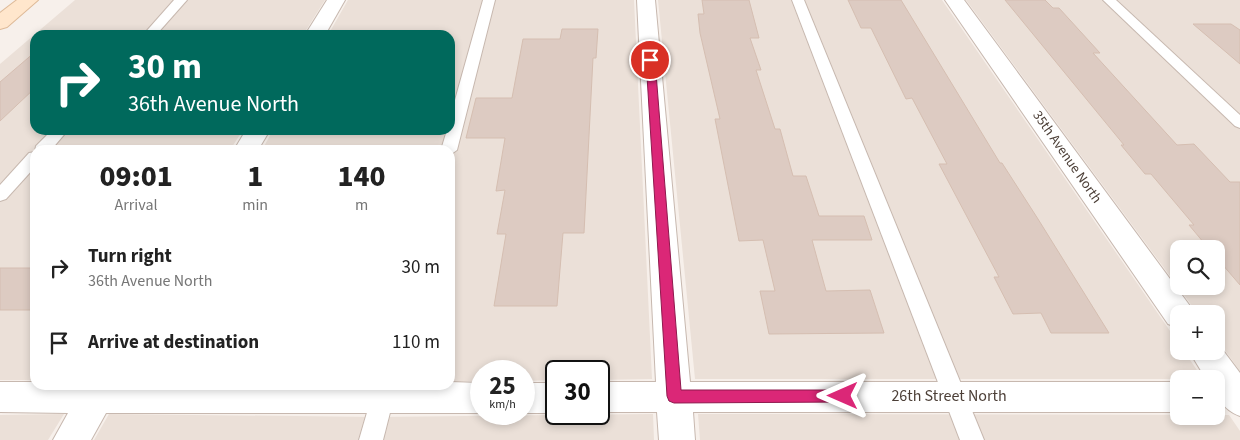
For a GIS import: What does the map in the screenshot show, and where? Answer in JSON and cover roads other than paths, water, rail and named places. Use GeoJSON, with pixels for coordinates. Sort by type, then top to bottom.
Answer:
{"type":"FeatureCollection","features":[{"type":"Feature","properties":{"kind":"main road"},"geometry":{"type":"LineString","coordinates":[[0,23],[29,0]]}},
{"type":"Feature","properties":{"kind":"street"},"geometry":{"type":"LineString","coordinates":[[318,30],[336,0]]}},
{"type":"Feature","properties":{"kind":"street"},"geometry":{"type":"LineString","coordinates":[[646,0],[677,440]]}},
{"type":"Feature","properties":{"kind":"street","name":"35th Avenue North"},"geometry":{"type":"LineString","coordinates":[[954,0],[1172,305]]}},
{"type":"Feature","properties":{"kind":"street"},"geometry":{"type":"LineString","coordinates":[[1211,360],[1234,398]]}},
{"type":"Feature","properties":{"kind":"street"},"geometry":{"type":"LineString","coordinates":[[71,440],[101,391]]}},
{"type":"Feature","properties":{"kind":"street"},"geometry":{"type":"LineString","coordinates":[[0,397],[101,391],[384,392],[470,397]]}},
{"type":"Feature","properties":{"kind":"street","name":"26th Street North"},"geometry":{"type":"LineString","coordinates":[[610,397],[1170,397]]}},
{"type":"Feature","properties":{"kind":"lane"},"geometry":{"type":"LineString","coordinates":[[154,30],[181,0]]}},
{"type":"Feature","properties":{"kind":"lane"},"geometry":{"type":"LineString","coordinates":[[455,128],[490,0]]}},
{"type":"Feature","properties":{"kind":"lane"},"geometry":{"type":"LineString","coordinates":[[798,0],[972,440]]}},
{"type":"Feature","properties":{"kind":"lane"},"geometry":{"type":"LineString","coordinates":[[1109,0],[1240,123]]}},
{"type":"Feature","properties":{"kind":"lane"},"geometry":{"type":"LineString","coordinates":[[46,145],[56,135]]}},
{"type":"Feature","properties":{"kind":"lane"},"geometry":{"type":"LineString","coordinates":[[0,195],[30,162]]}},
{"type":"Feature","properties":{"kind":"lane"},"geometry":{"type":"LineString","coordinates":[[371,440],[384,392]]}}]}
